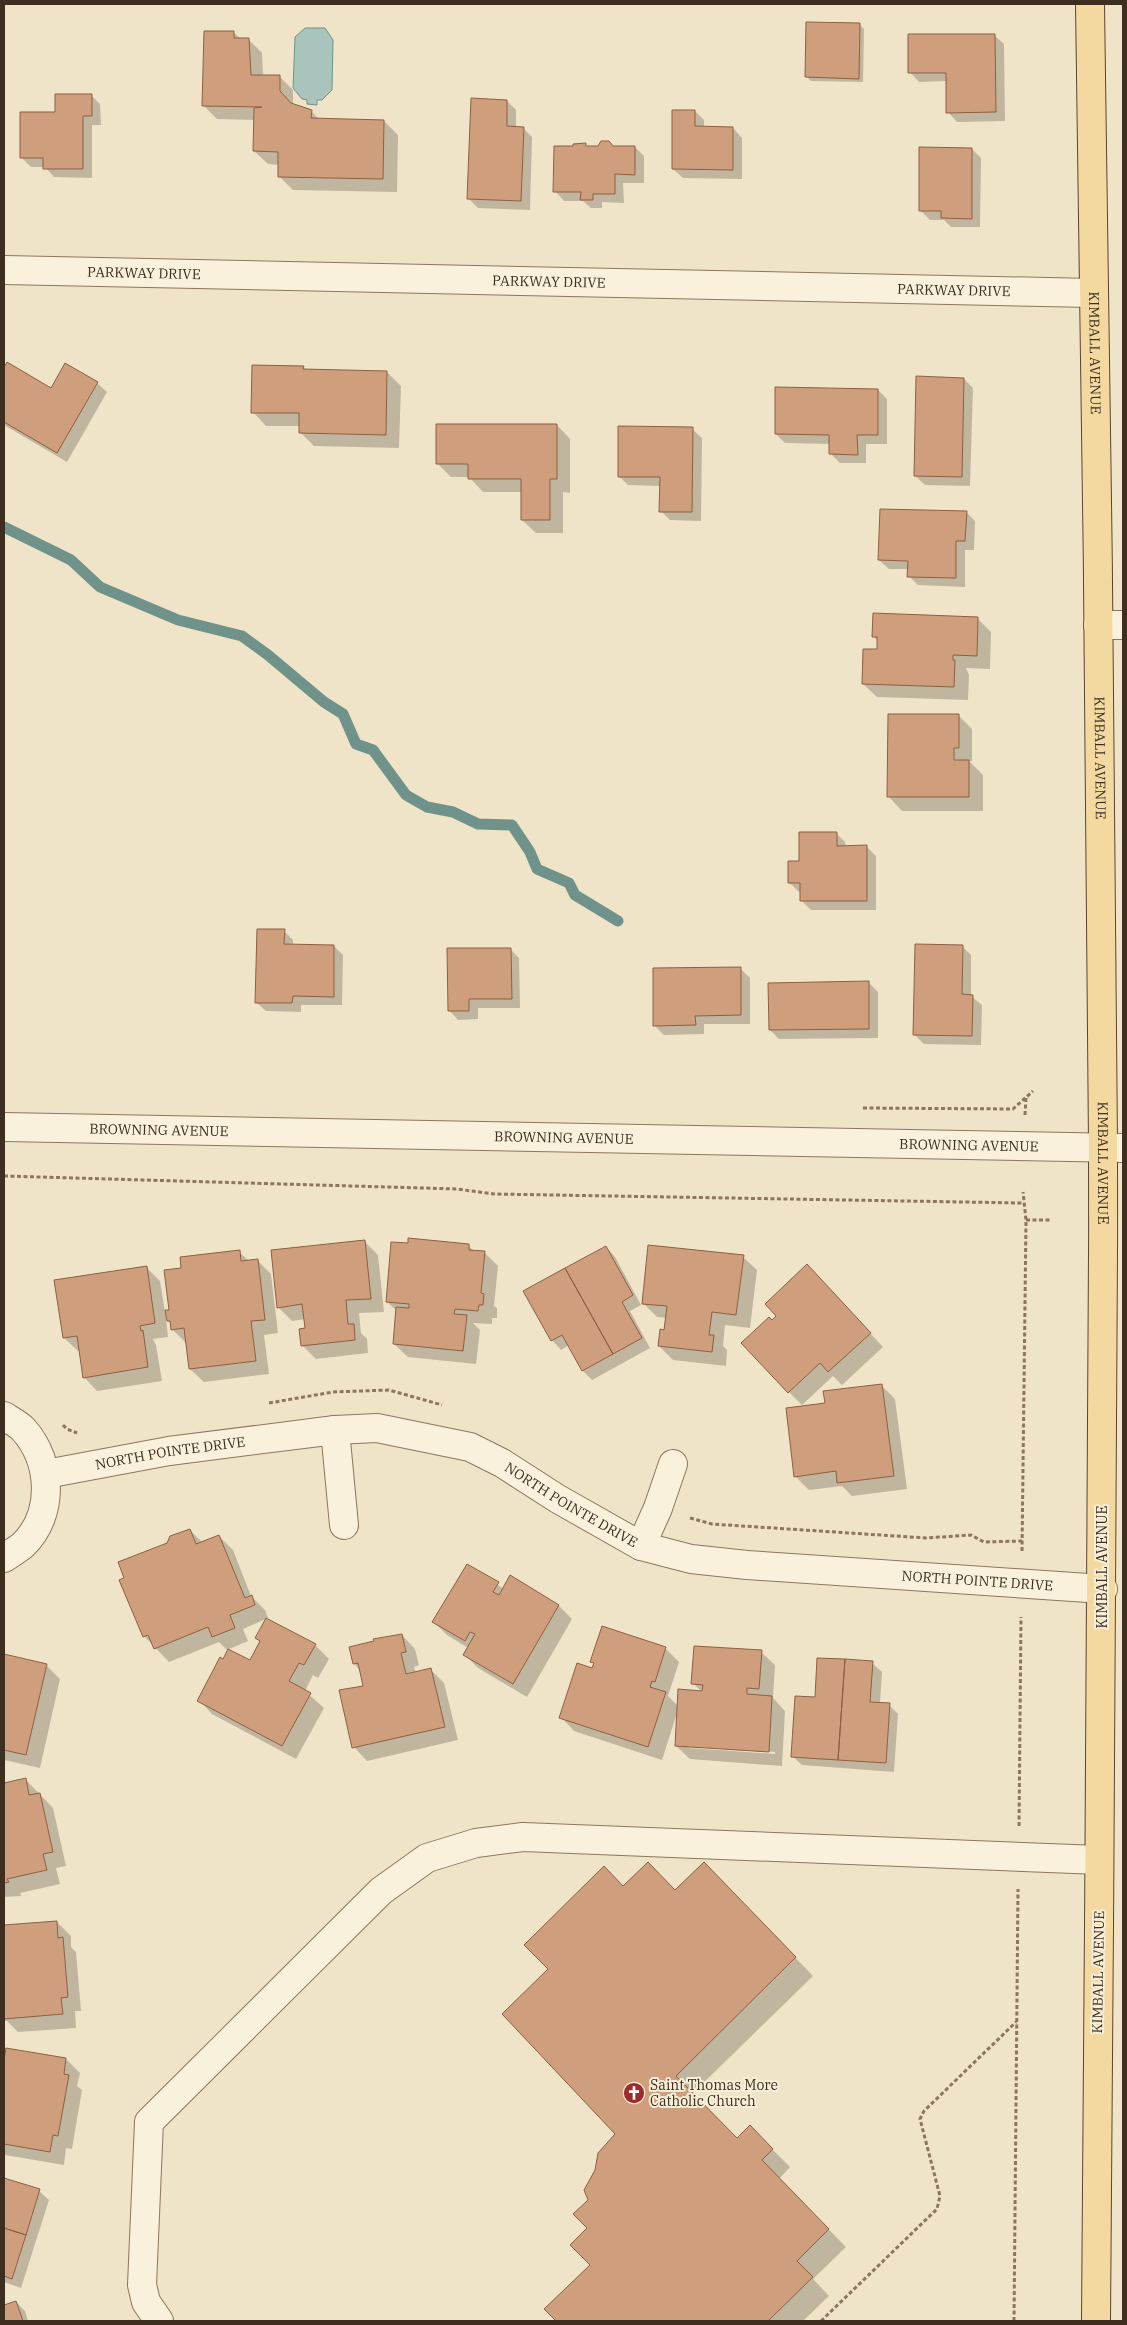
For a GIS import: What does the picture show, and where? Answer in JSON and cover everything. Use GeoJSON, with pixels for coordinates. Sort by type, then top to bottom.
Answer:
{"type":"FeatureCollection","features":[{"type":"Feature","properties":{"kind":"main road","name":"KIMBALL AVENUE"},"geometry":{"type":"LineString","coordinates":[[1090,4],[1093,293],[1111,625],[1113,1148],[1099,1860],[1096,2321]]}},
{"type":"Feature","properties":{"kind":"street","name":"PARKWAY DRIVE"},"geometry":{"type":"LineString","coordinates":[[4,270],[1093,293]]}},
{"type":"Feature","properties":{"kind":"street","name":"BROWNING AVENUE"},"geometry":{"type":"LineString","coordinates":[[4,1127],[1113,1148]]}},
{"type":"Feature","properties":{"kind":"street"},"geometry":{"type":"LineString","coordinates":[[4,1416],[22,1428],[38,1449],[46,1474],[46,1500],[38,1524],[23,1545],[4,1558]]}},
{"type":"Feature","properties":{"kind":"street","name":"NORTH POINTE DRIVE"},"geometry":{"type":"LineString","coordinates":[[46,1474],[169,1451],[335,1430],[377,1428],[470,1447],[502,1463],[558,1500],[641,1546],[691,1559],[747,1565],[1103,1589]]}},
{"type":"Feature","properties":{"kind":"street"},"geometry":{"type":"LineString","coordinates":[[335,1430],[344,1525]]}},
{"type":"Feature","properties":{"kind":"street"},"geometry":{"type":"LineString","coordinates":[[641,1546],[658,1508],[673,1464]]}},
{"type":"Feature","properties":{"kind":"street"},"geometry":{"type":"LineString","coordinates":[[159,2321],[146,2302],[142,2285],[149,2122],[381,1891],[426,1858],[476,1843],[524,1837],[1099,1860]]}},
{"type":"Feature","properties":{"kind":"path"},"geometry":{"type":"LineString","coordinates":[[1025,1117],[1026,1098]]}},
{"type":"Feature","properties":{"kind":"path"},"geometry":{"type":"LineString","coordinates":[[4,1176],[447,1188],[494,1194],[1023,1203]]}},
{"type":"Feature","properties":{"kind":"path"},"geometry":{"type":"LineString","coordinates":[[1014,2321],[1026,1220],[1023,1192]]}},
{"type":"Feature","properties":{"kind":"path"},"geometry":{"type":"LineString","coordinates":[[1026,1220],[1050,1220]]}},
{"type":"Feature","properties":{"kind":"path"},"geometry":{"type":"LineString","coordinates":[[822,2321],[937,2209],[940,2196],[920,2119],[924,2112],[1017,2022]]}},
{"type":"Feature","properties":{"kind":"water"},"geometry":{"type":"Polygon","coordinates":[[[305,28],[325,28],[333,40],[332,90],[322,100],[317,100],[317,105],[307,104],[307,100],[302,99],[293,88],[295,37],[305,28]]]}},
{"type":"Feature","properties":{"kind":"building"},"geometry":{"type":"Polygon","coordinates":[[[806,22],[860,23],[859,79],[805,77],[806,22]]]}},
{"type":"Feature","properties":{"kind":"building"},"geometry":{"type":"Polygon","coordinates":[[[204,31],[234,31],[234,38],[249,38],[251,75],[280,75],[280,91],[291,103],[312,110],[311,118],[384,120],[383,179],[278,177],[278,152],[253,151],[254,108],[262,107],[202,106],[204,31]]]}},
{"type":"Feature","properties":{"kind":"building"},"geometry":{"type":"Polygon","coordinates":[[[908,34],[995,34],[996,112],[946,113],[946,73],[908,73],[908,34]]]}},
{"type":"Feature","properties":{"kind":"building"},"geometry":{"type":"Polygon","coordinates":[[[55,94],[92,94],[92,116],[83,116],[83,169],[43,169],[43,158],[20,158],[20,112],[55,112],[55,94]]]}},
{"type":"Feature","properties":{"kind":"building"},"geometry":{"type":"Polygon","coordinates":[[[471,98],[507,100],[507,126],[524,127],[521,201],[467,199],[471,98]]]}},
{"type":"Feature","properties":{"kind":"building"},"geometry":{"type":"Polygon","coordinates":[[[672,110],[695,110],[695,126],[733,127],[733,170],[672,169],[672,110]]]}},
{"type":"Feature","properties":{"kind":"building"},"geometry":{"type":"Polygon","coordinates":[[[601,141],[609,141],[613,146],[635,146],[635,175],[615,174],[615,194],[593,194],[593,200],[580,200],[581,192],[553,192],[554,146],[573,146],[573,144],[586,143],[586,146],[598,146],[601,141]]]}},
{"type":"Feature","properties":{"kind":"building"},"geometry":{"type":"Polygon","coordinates":[[[919,147],[972,148],[972,219],[941,218],[941,211],[919,211],[919,147]]]}},
{"type":"Feature","properties":{"kind":"building"},"geometry":{"type":"Polygon","coordinates":[[[7,362],[51,388],[65,363],[98,382],[57,453],[4,422],[4,367],[7,362]]]}},
{"type":"Feature","properties":{"kind":"building"},"geometry":{"type":"Polygon","coordinates":[[[252,365],[304,366],[303,369],[387,371],[386,435],[299,433],[299,413],[251,413],[252,365]]]}},
{"type":"Feature","properties":{"kind":"building"},"geometry":{"type":"Polygon","coordinates":[[[916,376],[964,378],[962,477],[914,476],[916,376]]]}},
{"type":"Feature","properties":{"kind":"building"},"geometry":{"type":"Polygon","coordinates":[[[775,387],[878,389],[878,435],[857,435],[858,455],[829,454],[829,435],[775,434],[775,387]]]}},
{"type":"Feature","properties":{"kind":"building"},"geometry":{"type":"Polygon","coordinates":[[[436,424],[557,424],[557,479],[550,479],[550,520],[521,520],[521,479],[468,479],[468,464],[436,464],[436,424]]]}},
{"type":"Feature","properties":{"kind":"building"},"geometry":{"type":"Polygon","coordinates":[[[618,426],[693,427],[692,512],[659,512],[660,477],[618,477],[618,426]]]}},
{"type":"Feature","properties":{"kind":"building"},"geometry":{"type":"Polygon","coordinates":[[[880,509],[967,511],[965,541],[956,541],[956,578],[907,577],[908,561],[878,560],[880,509]]]}},
{"type":"Feature","properties":{"kind":"building"},"geometry":{"type":"Polygon","coordinates":[[[873,613],[978,617],[977,656],[953,655],[953,660],[955,660],[954,687],[862,684],[863,649],[877,649],[877,637],[872,637],[873,613]]]}},
{"type":"Feature","properties":{"kind":"building"},"geometry":{"type":"Polygon","coordinates":[[[888,714],[959,714],[959,748],[954,748],[954,760],[969,760],[969,797],[887,797],[888,714]]]}},
{"type":"Feature","properties":{"kind":"building"},"geometry":{"type":"Polygon","coordinates":[[[799,832],[837,832],[837,846],[867,845],[867,901],[800,901],[800,883],[788,883],[788,861],[799,861],[799,832]]]}},
{"type":"Feature","properties":{"kind":"building"},"geometry":{"type":"Polygon","coordinates":[[[257,929],[285,929],[284,944],[334,945],[334,997],[293,996],[292,1003],[255,1003],[257,929]]]}},
{"type":"Feature","properties":{"kind":"building"},"geometry":{"type":"Polygon","coordinates":[[[915,944],[963,945],[962,994],[973,995],[972,1036],[913,1035],[915,944]]]}},
{"type":"Feature","properties":{"kind":"building"},"geometry":{"type":"Polygon","coordinates":[[[447,948],[511,948],[512,999],[469,999],[469,1011],[448,1011],[447,948]]]}},
{"type":"Feature","properties":{"kind":"building"},"geometry":{"type":"Polygon","coordinates":[[[741,967],[741,1015],[695,1016],[696,1025],[653,1026],[653,968],[741,967]]]}},
{"type":"Feature","properties":{"kind":"building"},"geometry":{"type":"Polygon","coordinates":[[[869,981],[869,1029],[769,1030],[768,983],[869,981]]]}},
{"type":"Feature","properties":{"kind":"building"},"geometry":{"type":"Polygon","coordinates":[[[408,1238],[469,1244],[469,1250],[485,1251],[481,1293],[484,1294],[483,1305],[479,1305],[478,1311],[455,1309],[454,1314],[467,1315],[463,1351],[393,1344],[396,1307],[409,1308],[409,1304],[386,1302],[391,1242],[408,1243],[408,1238]]]}},
{"type":"Feature","properties":{"kind":"building"},"geometry":{"type":"Polygon","coordinates":[[[365,1240],[371,1299],[346,1300],[348,1324],[354,1324],[355,1340],[301,1346],[299,1329],[305,1328],[302,1304],[277,1308],[271,1250],[365,1240]]]}},
{"type":"Feature","properties":{"kind":"building"},"geometry":{"type":"Polygon","coordinates":[[[648,1245],[744,1255],[736,1315],[712,1312],[709,1335],[714,1335],[712,1352],[658,1346],[660,1329],[664,1330],[667,1306],[642,1304],[648,1245]]]}},
{"type":"Feature","properties":{"kind":"building"},"geometry":{"type":"Polygon","coordinates":[[[606,1246],[633,1295],[622,1302],[642,1338],[613,1354],[565,1268],[606,1246]]]}},
{"type":"Feature","properties":{"kind":"building"},"geometry":{"type":"Polygon","coordinates":[[[240,1250],[241,1261],[258,1259],[265,1320],[251,1321],[256,1361],[189,1369],[184,1328],[171,1330],[170,1321],[167,1321],[165,1310],[169,1310],[164,1270],[181,1268],[180,1257],[240,1250]]]}},
{"type":"Feature","properties":{"kind":"building"},"geometry":{"type":"Polygon","coordinates":[[[807,1264],[871,1333],[828,1372],[820,1363],[788,1393],[741,1343],[769,1317],[772,1320],[776,1316],[765,1304],[807,1264]]]}},
{"type":"Feature","properties":{"kind":"building"},"geometry":{"type":"Polygon","coordinates":[[[147,1266],[155,1323],[140,1326],[141,1331],[143,1330],[148,1367],[83,1378],[77,1336],[63,1338],[54,1280],[147,1266]]]}},
{"type":"Feature","properties":{"kind":"building"},"geometry":{"type":"Polygon","coordinates":[[[565,1268],[613,1354],[582,1371],[562,1335],[551,1341],[523,1291],[565,1268]]]}},
{"type":"Feature","properties":{"kind":"building"},"geometry":{"type":"Polygon","coordinates":[[[882,1384],[894,1476],[837,1483],[836,1471],[794,1477],[786,1408],[825,1403],[823,1391],[882,1384]]]}},
{"type":"Feature","properties":{"kind":"building"},"geometry":{"type":"Polygon","coordinates":[[[190,1529],[196,1544],[219,1535],[245,1598],[252,1595],[255,1605],[230,1615],[235,1628],[212,1637],[208,1627],[154,1649],[148,1635],[143,1637],[119,1580],[124,1578],[118,1562],[167,1543],[170,1536],[190,1529]]]}},
{"type":"Feature","properties":{"kind":"building"},"geometry":{"type":"Polygon","coordinates":[[[467,1564],[499,1582],[493,1592],[499,1595],[510,1575],[559,1605],[513,1684],[463,1655],[475,1634],[470,1632],[465,1641],[432,1622],[467,1564]]]}},
{"type":"Feature","properties":{"kind":"building"},"geometry":{"type":"Polygon","coordinates":[[[266,1618],[316,1644],[304,1665],[299,1663],[289,1681],[311,1693],[282,1746],[197,1701],[220,1657],[223,1659],[228,1649],[250,1660],[260,1641],[255,1638],[266,1618]]]}},
{"type":"Feature","properties":{"kind":"building"},"geometry":{"type":"Polygon","coordinates":[[[602,1626],[666,1647],[655,1682],[652,1681],[650,1687],[666,1692],[648,1747],[559,1718],[577,1663],[592,1668],[594,1663],[590,1662],[602,1626]]]}},
{"type":"Feature","properties":{"kind":"building"},"geometry":{"type":"Polygon","coordinates":[[[402,1634],[406,1652],[401,1653],[406,1674],[431,1668],[445,1727],[352,1748],[339,1690],[363,1686],[358,1663],[353,1664],[349,1647],[374,1641],[373,1639],[402,1634]]]}},
{"type":"Feature","properties":{"kind":"building"},"geometry":{"type":"Polygon","coordinates":[[[694,1646],[762,1650],[759,1689],[747,1688],[747,1694],[772,1696],[769,1752],[675,1746],[678,1689],[702,1691],[703,1685],[691,1684],[694,1646]]]}},
{"type":"Feature","properties":{"kind":"building"},"geometry":{"type":"Polygon","coordinates":[[[4,1654],[47,1664],[26,1755],[4,1750],[4,1654]]]}},
{"type":"Feature","properties":{"kind":"building"},"geometry":{"type":"Polygon","coordinates":[[[817,1658],[845,1659],[838,1760],[791,1757],[795,1696],[815,1697],[817,1658]]]}},
{"type":"Feature","properties":{"kind":"building"},"geometry":{"type":"Polygon","coordinates":[[[845,1659],[873,1661],[870,1702],[890,1703],[886,1763],[838,1760],[845,1659]]]}},
{"type":"Feature","properties":{"kind":"building"},"geometry":{"type":"Polygon","coordinates":[[[26,1778],[29,1795],[40,1793],[53,1852],[43,1854],[47,1870],[7,1879],[9,1882],[4,1883],[4,1783],[26,1778]]]}},
{"type":"Feature","properties":{"kind":"building","name":"Saint Thomas More Catholic Church"},"geometry":{"type":"Polygon","coordinates":[[[648,1862],[675,1890],[704,1862],[796,1957],[676,2076],[737,2138],[750,2125],[773,2149],[762,2160],[829,2229],[797,2261],[813,2277],[768,2321],[556,2321],[544,2309],[590,2265],[570,2245],[587,2228],[573,2214],[588,2200],[584,2190],[595,2170],[598,2153],[615,2134],[502,2014],[548,1969],[524,1945],[604,1866],[623,1886],[648,1862]]]}},
{"type":"Feature","properties":{"kind":"building"},"geometry":{"type":"Polygon","coordinates":[[[57,1921],[58,1938],[63,1937],[68,1997],[61,1998],[63,2014],[4,2019],[4,1925],[57,1921]]]}},
{"type":"Feature","properties":{"kind":"building"},"geometry":{"type":"Polygon","coordinates":[[[6,2048],[66,2058],[64,2074],[69,2075],[58,2136],[53,2135],[50,2152],[4,2144],[4,2059],[6,2048]]]}},
{"type":"Feature","properties":{"kind":"building"},"geometry":{"type":"Polygon","coordinates":[[[4,2178],[40,2189],[26,2235],[4,2228],[4,2178]]]}},
{"type":"Feature","properties":{"kind":"building"},"geometry":{"type":"Polygon","coordinates":[[[4,2228],[26,2235],[12,2279],[4,2276],[4,2228]]]}},
{"type":"Feature","properties":{"kind":"building"},"geometry":{"type":"Polygon","coordinates":[[[16,2301],[23,2321],[4,2321],[4,2305],[16,2301]]]}},
{"type":"Feature","properties":{"kind":"waterway"},"geometry":{"type":"LineString","coordinates":[[4,527],[71,560],[100,587],[178,620],[242,636],[268,655],[324,702],[343,714],[356,744],[373,750],[406,795],[427,807],[453,812],[478,824],[512,825],[530,852],[537,869],[569,883],[575,895],[618,921]]}},
{"type":"Feature","properties":{"kind":"place","name":"Saint Thomas More Catholic Church"},"geometry":{"type":"Point","coordinates":[634,2093]}}]}
